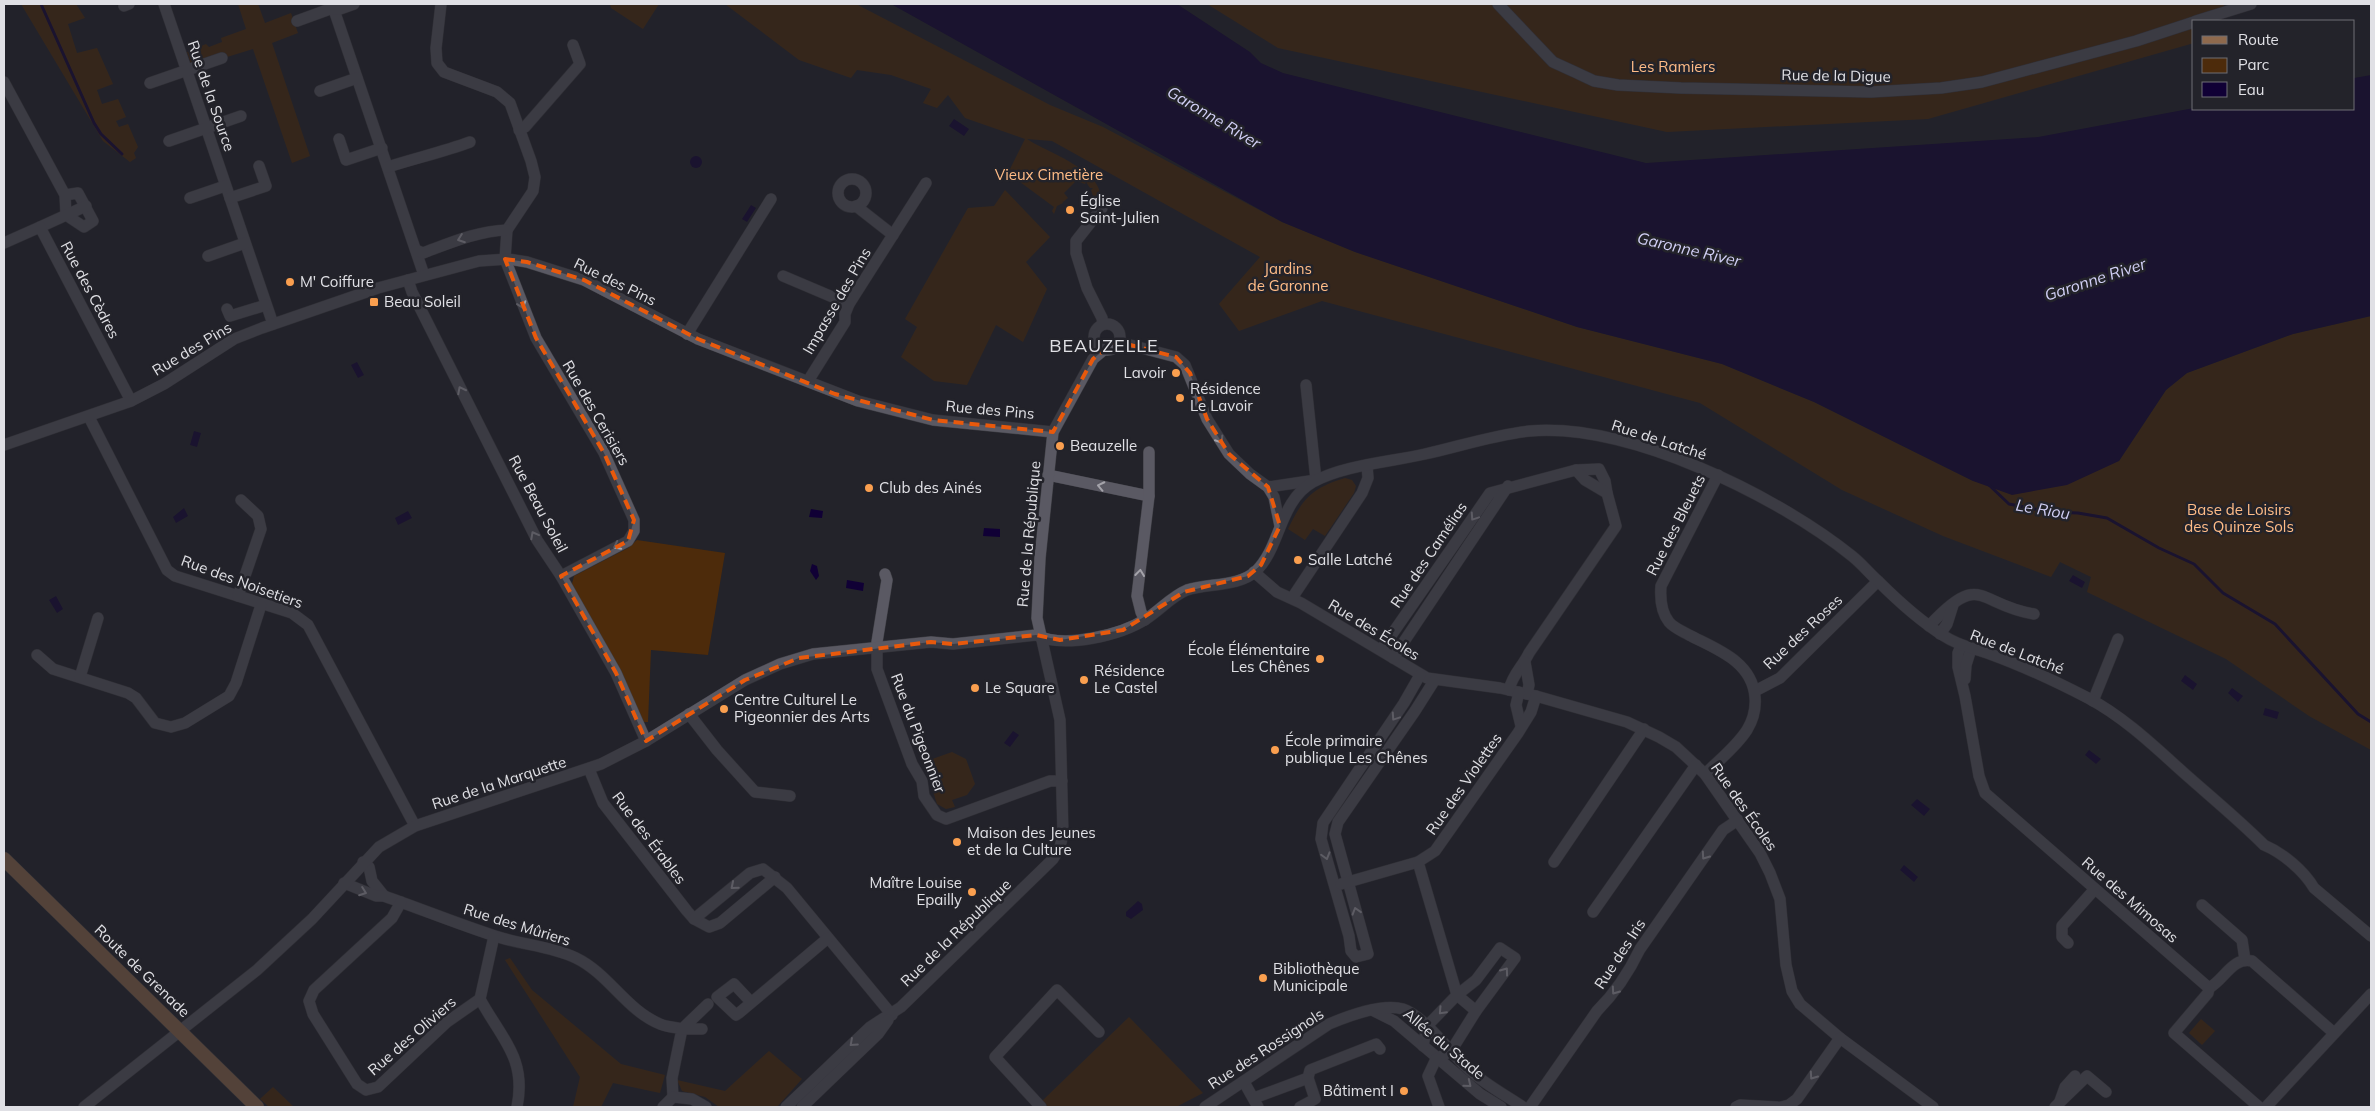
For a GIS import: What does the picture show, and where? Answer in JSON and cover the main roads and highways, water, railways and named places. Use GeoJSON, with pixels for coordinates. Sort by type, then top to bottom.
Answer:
{"type":"FeatureCollection","features":[{"type":"Feature","properties":{"kind":"main road","name":"Route de Grenade"},"geometry":{"type":"LineString","coordinates":[[4,859],[257,1107]]}},
{"type":"Feature","properties":{"kind":"water","name":"Garonne River"},"geometry":{"type":"Polygon","coordinates":[[[891,4],[1177,4],[1250,52],[1261,63],[1283,73],[1646,163],[2038,137],[2192,108],[2192,110],[2355,110],[2355,78],[2371,75],[2371,316],[2293,334],[2187,373],[2166,390],[2119,461],[2067,485],[2012,495],[1973,481],[1814,402],[1722,364],[1577,327],[1355,252],[1282,222],[891,4]]]}},
{"type":"Feature","properties":{"kind":"water"},"geometry":{"type":"Polygon","coordinates":[[[954,119],[969,129],[964,136],[949,126],[954,119]]]}},
{"type":"Feature","properties":{"kind":"water"},"geometry":{"type":"Polygon","coordinates":[[[696,156],[702,162],[696,168],[690,162],[696,156]]]}},
{"type":"Feature","properties":{"kind":"water"},"geometry":{"type":"Polygon","coordinates":[[[751,205],[756,208],[747,222],[742,219],[751,205]]]}},
{"type":"Feature","properties":{"kind":"water"},"geometry":{"type":"Polygon","coordinates":[[[357,362],[364,375],[358,378],[351,365],[357,362]]]}},
{"type":"Feature","properties":{"kind":"water"},"geometry":{"type":"Polygon","coordinates":[[[194,431],[201,433],[197,447],[190,445],[194,431]]]}},
{"type":"Feature","properties":{"kind":"water"},"geometry":{"type":"Polygon","coordinates":[[[184,508],[188,516],[176,523],[173,517],[184,508]]]}},
{"type":"Feature","properties":{"kind":"water"},"geometry":{"type":"Polygon","coordinates":[[[811,509],[823,511],[822,518],[809,517],[811,509]]]}},
{"type":"Feature","properties":{"kind":"water"},"geometry":{"type":"Polygon","coordinates":[[[408,511],[412,518],[398,525],[395,518],[408,511]]]}},
{"type":"Feature","properties":{"kind":"water"},"geometry":{"type":"Polygon","coordinates":[[[984,528],[1000,529],[1000,537],[983,536],[984,528]]]}},
{"type":"Feature","properties":{"kind":"water"},"geometry":{"type":"Polygon","coordinates":[[[812,564],[817,566],[819,576],[816,580],[810,571],[812,564]]]}},
{"type":"Feature","properties":{"kind":"water"},"geometry":{"type":"Polygon","coordinates":[[[2073,575],[2085,582],[2082,588],[2069,581],[2073,575]]]}},
{"type":"Feature","properties":{"kind":"water"},"geometry":{"type":"Polygon","coordinates":[[[847,580],[864,583],[863,591],[846,588],[847,580]]]}},
{"type":"Feature","properties":{"kind":"water"},"geometry":{"type":"Polygon","coordinates":[[[56,596],[63,609],[57,613],[49,600],[56,596]]]}},
{"type":"Feature","properties":{"kind":"water"},"geometry":{"type":"Polygon","coordinates":[[[2185,675],[2197,684],[2193,690],[2181,681],[2185,675]]]}},
{"type":"Feature","properties":{"kind":"water"},"geometry":{"type":"Polygon","coordinates":[[[2232,688],[2243,696],[2238,702],[2228,693],[2232,688]]]}},
{"type":"Feature","properties":{"kind":"water"},"geometry":{"type":"Polygon","coordinates":[[[2265,708],[2279,712],[2277,719],[2263,715],[2265,708]]]}},
{"type":"Feature","properties":{"kind":"water"},"geometry":{"type":"Polygon","coordinates":[[[1013,731],[1019,735],[1010,747],[1004,743],[1013,731]]]}},
{"type":"Feature","properties":{"kind":"water"},"geometry":{"type":"Polygon","coordinates":[[[2089,750],[2101,759],[2096,764],[2085,755],[2089,750]]]}},
{"type":"Feature","properties":{"kind":"water"},"geometry":{"type":"Polygon","coordinates":[[[1917,799],[1930,809],[1924,816],[1911,805],[1917,799]]]}},
{"type":"Feature","properties":{"kind":"water"},"geometry":{"type":"Polygon","coordinates":[[[1904,865],[1918,877],[1914,882],[1900,870],[1904,865]]]}},
{"type":"Feature","properties":{"kind":"water"},"geometry":{"type":"Polygon","coordinates":[[[1138,901],[1142,904],[1143,910],[1131,919],[1126,916],[1126,912],[1138,901]]]}},
{"type":"Feature","properties":{"kind":"waterway"},"geometry":{"type":"LineString","coordinates":[[41,4],[94,123],[101,134],[122,154]]}},
{"type":"Feature","properties":{"kind":"waterway","name":"Le Riou"},"geometry":{"type":"LineString","coordinates":[[1989,485],[2009,504],[2050,512],[2078,513],[2107,518],[2159,548],[2194,564],[2223,593],[2275,624],[2358,714],[2371,722]]}},
{"type":"Feature","properties":{"kind":"place","name":"Église Saint-Julien"},"geometry":{"type":"Point","coordinates":[1070,210]}},
{"type":"Feature","properties":{"kind":"place","name":"M' Coiffure"},"geometry":{"type":"Point","coordinates":[290,282]}},
{"type":"Feature","properties":{"kind":"place","name":"Beau Soleil"},"geometry":{"type":"Point","coordinates":[374,302]}},
{"type":"Feature","properties":{"kind":"place","name":"Lavoir"},"geometry":{"type":"Point","coordinates":[1176,373]}},
{"type":"Feature","properties":{"kind":"place","name":"Résidence Le Lavoir"},"geometry":{"type":"Point","coordinates":[1180,398]}},
{"type":"Feature","properties":{"kind":"place","name":"Beauzelle"},"geometry":{"type":"Point","coordinates":[1060,446]}},
{"type":"Feature","properties":{"kind":"place","name":"Club des Ainés"},"geometry":{"type":"Point","coordinates":[869,488]}},
{"type":"Feature","properties":{"kind":"place","name":"Salle Latché"},"geometry":{"type":"Point","coordinates":[1298,560]}},
{"type":"Feature","properties":{"kind":"place","name":"École Élémentaire Les Chênes"},"geometry":{"type":"Point","coordinates":[1320,659]}},
{"type":"Feature","properties":{"kind":"place","name":"Résidence Le Castel"},"geometry":{"type":"Point","coordinates":[1084,680]}},
{"type":"Feature","properties":{"kind":"place","name":"Le Square"},"geometry":{"type":"Point","coordinates":[975,688]}},
{"type":"Feature","properties":{"kind":"place","name":"Centre Culturel Le Pigeonnier des Arts"},"geometry":{"type":"Point","coordinates":[724,709]}},
{"type":"Feature","properties":{"kind":"place","name":"École primaire publique Les Chênes"},"geometry":{"type":"Point","coordinates":[1275,750]}},
{"type":"Feature","properties":{"kind":"place","name":"Maison des Jeunes et de la Culture"},"geometry":{"type":"Point","coordinates":[957,842]}},
{"type":"Feature","properties":{"kind":"place","name":"Maître Louise Epailly"},"geometry":{"type":"Point","coordinates":[972,892]}},
{"type":"Feature","properties":{"kind":"place","name":"Bibliothèque Municipale"},"geometry":{"type":"Point","coordinates":[1263,978]}},
{"type":"Feature","properties":{"kind":"place","name":"Bâtiment I"},"geometry":{"type":"Point","coordinates":[1404,1091]}},
{"type":"Feature","properties":{"kind":"district","name":"BEAUZELLE"},"geometry":{"type":"Point","coordinates":[1104,346]}},
{"type":"Feature","properties":{"kind":"park label","name":"Les Ramiers"},"geometry":{"type":"Point","coordinates":[1673,67]}},
{"type":"Feature","properties":{"kind":"park label","name":"Vieux Cimetière"},"geometry":{"type":"Point","coordinates":[1049,175]}},
{"type":"Feature","properties":{"kind":"park label","name":"Jardins de Garonne"},"geometry":{"type":"Point","coordinates":[1288,278]}},
{"type":"Feature","properties":{"kind":"park label","name":"Base de Loisirs des Quinze Sols"},"geometry":{"type":"Point","coordinates":[2239,518]}}]}
